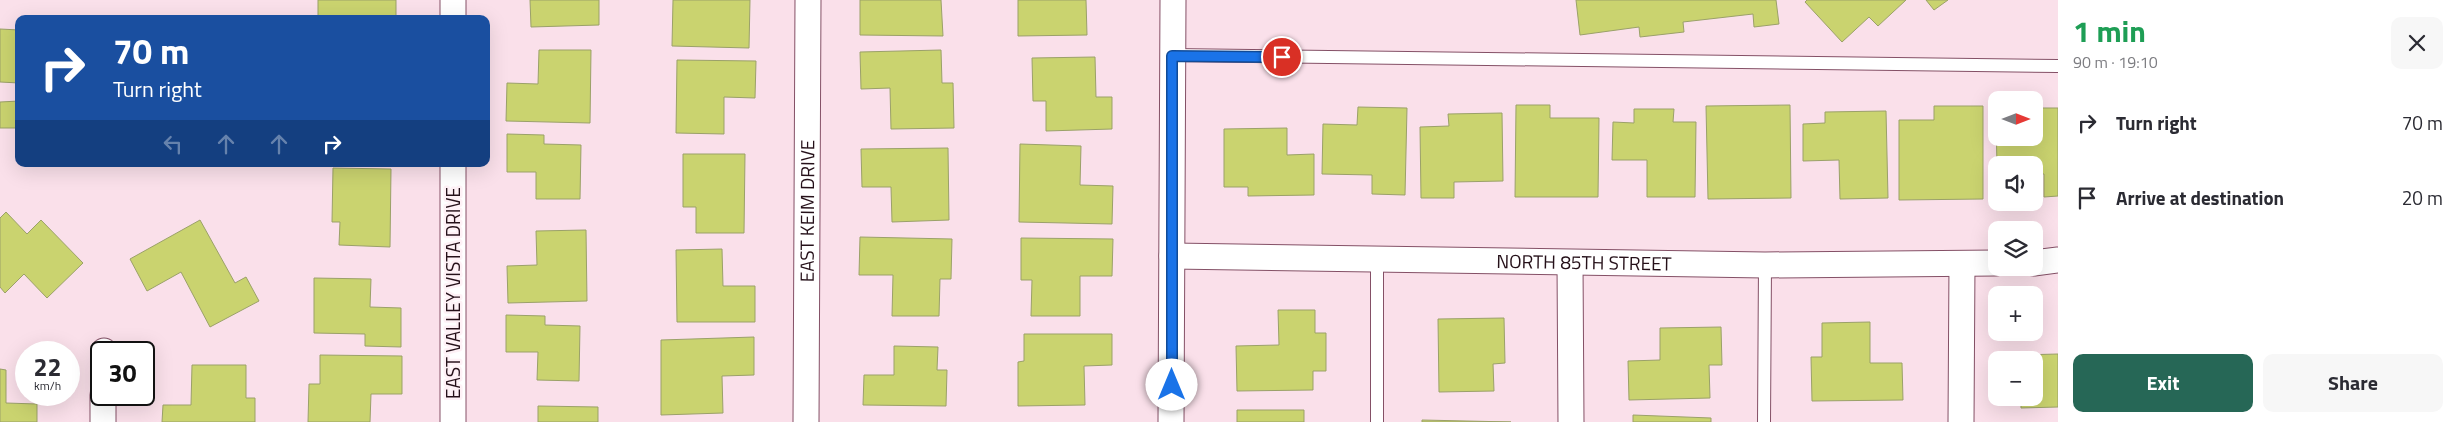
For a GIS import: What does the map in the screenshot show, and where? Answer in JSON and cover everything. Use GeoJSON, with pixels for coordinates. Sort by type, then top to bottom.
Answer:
{"type":"FeatureCollection","features":[{"type":"Feature","properties":{"kind":"street"},"geometry":{"type":"LineString","coordinates":[[453,0],[453,15]]}},
{"type":"Feature","properties":{"kind":"street","name":"EAST KEIM DRIVE"},"geometry":{"type":"LineString","coordinates":[[806,422],[808,0]]}},
{"type":"Feature","properties":{"kind":"street"},"geometry":{"type":"LineString","coordinates":[[1171,422],[1173,0]]}},
{"type":"Feature","properties":{"kind":"street","name":"EAST VALLEY VISTA DRIVE"},"geometry":{"type":"LineString","coordinates":[[453,167],[453,422]]}},
{"type":"Feature","properties":{"kind":"street","name":"NORTH 85TH STREET"},"geometry":{"type":"LineString","coordinates":[[1172,256],[1765,265],[1988,263]]}},
{"type":"Feature","properties":{"kind":"street"},"geometry":{"type":"LineString","coordinates":[[2043,262],[2058,260]]}},
{"type":"Feature","properties":{"kind":"street"},"geometry":{"type":"LineString","coordinates":[[1570,263],[1571,422]]}},
{"type":"Feature","properties":{"kind":"street"},"geometry":{"type":"LineString","coordinates":[[1961,422],[1962,264]]}},
{"type":"Feature","properties":{"kind":"street"},"geometry":{"type":"LineString","coordinates":[[103,406],[103,422]]}},
{"type":"Feature","properties":{"kind":"lane"},"geometry":{"type":"LineString","coordinates":[[1172,56],[2058,66]]}},
{"type":"Feature","properties":{"kind":"lane"},"geometry":{"type":"LineString","coordinates":[[1377,260],[1377,422]]}},
{"type":"Feature","properties":{"kind":"lane"},"geometry":{"type":"LineString","coordinates":[[1764,422],[1765,265]]}},
{"type":"Feature","properties":{"kind":"building"},"geometry":{"type":"Polygon","coordinates":[[[318,0],[396,0],[396,15],[318,15],[318,0]]]}},
{"type":"Feature","properties":{"kind":"building"},"geometry":{"type":"Polygon","coordinates":[[[530,0],[599,0],[599,25],[531,27],[530,0]]]}},
{"type":"Feature","properties":{"kind":"building"},"geometry":{"type":"Polygon","coordinates":[[[673,0],[750,0],[749,48],[672,46],[673,0]]]}},
{"type":"Feature","properties":{"kind":"building"},"geometry":{"type":"Polygon","coordinates":[[[860,0],[941,0],[943,36],[860,35],[860,0]]]}},
{"type":"Feature","properties":{"kind":"building"},"geometry":{"type":"Polygon","coordinates":[[[1018,0],[1086,0],[1087,35],[1018,36],[1018,0]]]}},
{"type":"Feature","properties":{"kind":"building"},"geometry":{"type":"Polygon","coordinates":[[[1576,0],[1776,0],[1779,24],[1754,27],[1753,14],[1683,22],[1684,32],[1640,37],[1639,27],[1580,35],[1576,0]]]}},
{"type":"Feature","properties":{"kind":"building"},"geometry":{"type":"Polygon","coordinates":[[[1807,0],[1906,0],[1878,26],[1869,17],[1842,42],[1805,2],[1807,0]]]}},
{"type":"Feature","properties":{"kind":"building"},"geometry":{"type":"Polygon","coordinates":[[[1926,0],[1948,0],[1934,10],[1926,0]]]}},
{"type":"Feature","properties":{"kind":"building"},"geometry":{"type":"Polygon","coordinates":[[[0,29],[15,30],[15,83],[0,82],[0,29]]]}},
{"type":"Feature","properties":{"kind":"building"},"geometry":{"type":"Polygon","coordinates":[[[539,50],[591,50],[590,123],[506,121],[507,83],[538,84],[539,50]]]}},
{"type":"Feature","properties":{"kind":"building"},"geometry":{"type":"Polygon","coordinates":[[[941,50],[942,83],[953,83],[954,128],[891,129],[890,88],[861,89],[860,52],[941,50]]]}},
{"type":"Feature","properties":{"kind":"building"},"geometry":{"type":"Polygon","coordinates":[[[1095,57],[1096,97],[1112,97],[1112,129],[1046,131],[1046,101],[1033,101],[1032,58],[1095,57]]]}},
{"type":"Feature","properties":{"kind":"building"},"geometry":{"type":"Polygon","coordinates":[[[677,60],[756,61],[755,98],[724,97],[724,134],[676,133],[677,60]]]}},
{"type":"Feature","properties":{"kind":"building"},"geometry":{"type":"Polygon","coordinates":[[[15,101],[15,128],[0,128],[0,102],[15,101]]]}},
{"type":"Feature","properties":{"kind":"building"},"geometry":{"type":"Polygon","coordinates":[[[1516,105],[1550,105],[1550,118],[1599,118],[1598,197],[1515,197],[1516,105]]]}},
{"type":"Feature","properties":{"kind":"building"},"geometry":{"type":"Polygon","coordinates":[[[1790,105],[1791,198],[1708,199],[1706,106],[1790,105]]]}},
{"type":"Feature","properties":{"kind":"building"},"geometry":{"type":"Polygon","coordinates":[[[1934,106],[1983,106],[1983,199],[1899,200],[1899,120],[1934,120],[1934,106]]]}},
{"type":"Feature","properties":{"kind":"building"},"geometry":{"type":"Polygon","coordinates":[[[1358,107],[1407,108],[1405,195],[1372,194],[1372,175],[1322,174],[1323,124],[1357,125],[1358,107]]]}},
{"type":"Feature","properties":{"kind":"building"},"geometry":{"type":"Polygon","coordinates":[[[2043,108],[2058,108],[2058,196],[2044,197],[2043,156],[1997,156],[1996,146],[2043,146],[2043,108]]]}},
{"type":"Feature","properties":{"kind":"building"},"geometry":{"type":"Polygon","coordinates":[[[1634,109],[1674,109],[1673,122],[1696,122],[1695,197],[1647,197],[1647,160],[1612,160],[1613,122],[1634,123],[1634,109]]]}},
{"type":"Feature","properties":{"kind":"building"},"geometry":{"type":"Polygon","coordinates":[[[1886,111],[1888,198],[1840,199],[1839,160],[1803,161],[1803,124],[1825,123],[1825,112],[1886,111]]]}},
{"type":"Feature","properties":{"kind":"building"},"geometry":{"type":"Polygon","coordinates":[[[1502,113],[1503,181],[1454,182],[1454,198],[1421,198],[1420,127],[1449,126],[1448,114],[1502,113]]]}},
{"type":"Feature","properties":{"kind":"building"},"geometry":{"type":"Polygon","coordinates":[[[1287,128],[1287,155],[1314,154],[1314,195],[1248,196],[1248,187],[1224,187],[1224,129],[1287,128]]]}},
{"type":"Feature","properties":{"kind":"building"},"geometry":{"type":"Polygon","coordinates":[[[507,134],[544,135],[544,144],[581,145],[580,199],[536,199],[536,172],[507,172],[507,134]]]}},
{"type":"Feature","properties":{"kind":"building"},"geometry":{"type":"Polygon","coordinates":[[[1020,144],[1081,146],[1080,185],[1113,186],[1112,224],[1019,222],[1020,144]]]}},
{"type":"Feature","properties":{"kind":"building"},"geometry":{"type":"Polygon","coordinates":[[[948,148],[949,220],[892,222],[891,187],[862,187],[861,149],[948,148]]]}},
{"type":"Feature","properties":{"kind":"building"},"geometry":{"type":"Polygon","coordinates":[[[683,154],[745,154],[744,233],[696,233],[696,207],[683,207],[683,154]]]}},
{"type":"Feature","properties":{"kind":"building"},"geometry":{"type":"Polygon","coordinates":[[[333,168],[391,169],[390,247],[339,245],[340,222],[332,222],[333,168]]]}},
{"type":"Feature","properties":{"kind":"building"},"geometry":{"type":"Polygon","coordinates":[[[6,212],[27,234],[41,220],[83,263],[47,298],[24,274],[5,293],[0,287],[0,218],[6,212]]]}},
{"type":"Feature","properties":{"kind":"building"},"geometry":{"type":"Polygon","coordinates":[[[200,220],[235,283],[246,277],[259,301],[210,327],[181,272],[147,291],[130,259],[200,220]]]}},
{"type":"Feature","properties":{"kind":"building"},"geometry":{"type":"Polygon","coordinates":[[[586,230],[587,301],[508,303],[507,266],[537,265],[536,231],[586,230]]]}},
{"type":"Feature","properties":{"kind":"building"},"geometry":{"type":"Polygon","coordinates":[[[860,237],[952,239],[951,279],[940,279],[939,316],[892,316],[893,275],[859,275],[860,237]]]}},
{"type":"Feature","properties":{"kind":"building"},"geometry":{"type":"Polygon","coordinates":[[[1021,238],[1113,239],[1112,276],[1080,276],[1080,316],[1031,316],[1032,280],[1021,280],[1021,238]]]}},
{"type":"Feature","properties":{"kind":"building"},"geometry":{"type":"Polygon","coordinates":[[[722,249],[723,286],[755,286],[755,322],[677,322],[676,250],[722,249]]]}},
{"type":"Feature","properties":{"kind":"building"},"geometry":{"type":"Polygon","coordinates":[[[314,278],[371,279],[370,307],[401,308],[401,347],[365,346],[365,334],[314,333],[314,278]]]}},
{"type":"Feature","properties":{"kind":"building"},"geometry":{"type":"Polygon","coordinates":[[[1278,310],[1315,310],[1315,333],[1326,333],[1326,371],[1313,371],[1313,390],[1237,391],[1236,346],[1279,345],[1278,310]]]}},
{"type":"Feature","properties":{"kind":"building"},"geometry":{"type":"Polygon","coordinates":[[[506,315],[545,316],[545,325],[580,326],[579,381],[537,380],[538,352],[506,352],[506,315]]]}},
{"type":"Feature","properties":{"kind":"building"},"geometry":{"type":"Polygon","coordinates":[[[1504,318],[1505,363],[1493,364],[1494,391],[1439,392],[1438,319],[1504,318]]]}},
{"type":"Feature","properties":{"kind":"building"},"geometry":{"type":"Polygon","coordinates":[[[1870,322],[1870,363],[1902,363],[1903,400],[1812,401],[1811,357],[1822,357],[1822,323],[1870,322]]]}},
{"type":"Feature","properties":{"kind":"building"},"geometry":{"type":"Polygon","coordinates":[[[1721,327],[1722,365],[1709,365],[1710,398],[1629,400],[1628,361],[1660,360],[1660,328],[1721,327]]]}},
{"type":"Feature","properties":{"kind":"building"},"geometry":{"type":"Polygon","coordinates":[[[1024,334],[1112,334],[1112,365],[1084,366],[1085,405],[1018,406],[1018,362],[1024,361],[1024,334]]]}},
{"type":"Feature","properties":{"kind":"building"},"geometry":{"type":"Polygon","coordinates":[[[754,337],[754,375],[722,376],[723,413],[661,415],[661,340],[754,337]]]}},
{"type":"Feature","properties":{"kind":"building"},"geometry":{"type":"Polygon","coordinates":[[[894,346],[938,347],[937,370],[947,370],[946,406],[863,405],[864,375],[894,375],[894,346]]]}},
{"type":"Feature","properties":{"kind":"building"},"geometry":{"type":"Polygon","coordinates":[[[2043,354],[2058,354],[2058,407],[2021,408],[2021,406],[2043,406],[2043,354]]]}},
{"type":"Feature","properties":{"kind":"building"},"geometry":{"type":"Polygon","coordinates":[[[320,355],[402,356],[402,394],[371,394],[370,422],[308,422],[309,384],[320,384],[320,355]]]}},
{"type":"Feature","properties":{"kind":"building"},"geometry":{"type":"Polygon","coordinates":[[[192,365],[246,365],[246,398],[255,398],[255,422],[162,422],[163,405],[191,405],[192,365]]]}},
{"type":"Feature","properties":{"kind":"building"},"geometry":{"type":"Polygon","coordinates":[[[0,369],[6,370],[6,403],[15,403],[15,406],[37,406],[37,422],[0,422],[0,369]]]}},
{"type":"Feature","properties":{"kind":"building"},"geometry":{"type":"Polygon","coordinates":[[[538,406],[598,407],[598,422],[538,422],[538,406]]]}},
{"type":"Feature","properties":{"kind":"building"},"geometry":{"type":"Polygon","coordinates":[[[1237,410],[1304,410],[1304,422],[1237,422],[1237,410]]]}},
{"type":"Feature","properties":{"kind":"building"},"geometry":{"type":"Polygon","coordinates":[[[1633,415],[1711,418],[1711,422],[1633,422],[1633,415]]]}},
{"type":"Feature","properties":{"kind":"building"},"geometry":{"type":"Polygon","coordinates":[[[1422,420],[1511,422],[1422,422],[1422,420]]]}},
{"type":"Feature","properties":{"kind":"route"},"geometry":{"type":"LineString","coordinates":[[1172,385],[1172,56],[1282,57]]}}]}
